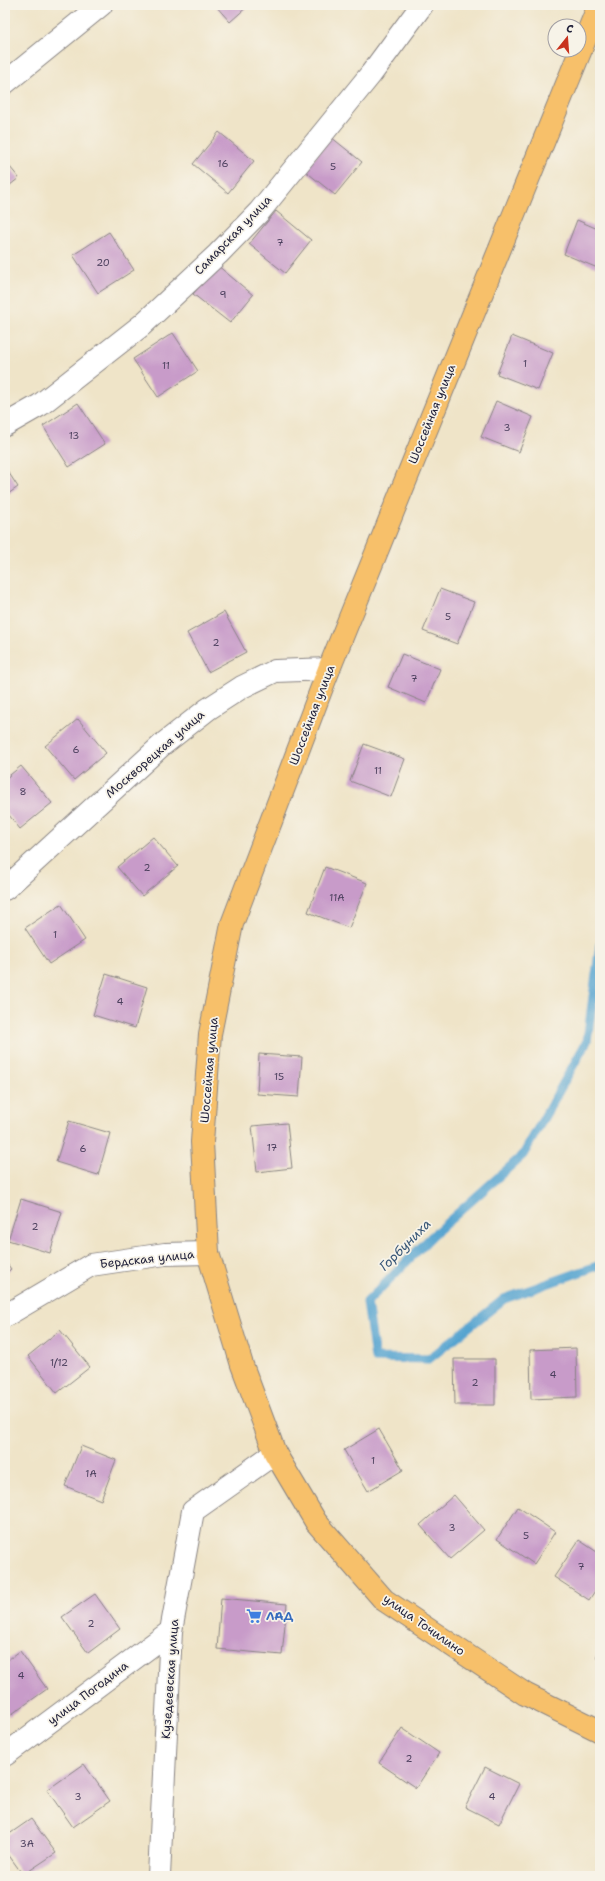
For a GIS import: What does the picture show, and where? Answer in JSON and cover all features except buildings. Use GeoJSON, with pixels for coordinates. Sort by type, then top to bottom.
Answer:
{"type":"FeatureCollection","features":[{"type":"Feature","properties":{"kind":"main road","name":"Шоссейная улица"},"geometry":{"type":"LineString","coordinates":[[275,1453],[242,1364],[208,1253],[202,1142],[210,1041],[232,924],[329,669],[598,5]]}},
{"type":"Feature","properties":{"kind":"main road","name":"улица Точилино"},"geometry":{"type":"LineString","coordinates":[[275,1453],[316,1522],[384,1600],[525,1694],[600,1731]]}},
{"type":"Feature","properties":{"kind":"street"},"geometry":{"type":"LineString","coordinates":[[5,83],[101,5]]}},
{"type":"Feature","properties":{"kind":"street","name":"Самарская улица"},"geometry":{"type":"LineString","coordinates":[[5,425],[40,405],[136,330],[218,254],[258,212],[371,74],[422,5]]}},
{"type":"Feature","properties":{"kind":"street","name":"Москворецкая улица"},"geometry":{"type":"LineString","coordinates":[[5,889],[157,749],[208,709],[242,687],[275,670],[329,669]]}},
{"type":"Feature","properties":{"kind":"street","name":"Бердская улица"},"geometry":{"type":"LineString","coordinates":[[5,1316],[91,1265],[165,1254],[208,1253]]}},
{"type":"Feature","properties":{"kind":"street","name":"Кузедеевская улица"},"geometry":{"type":"LineString","coordinates":[[159,1876],[171,1631],[193,1511],[275,1453]]}},
{"type":"Feature","properties":{"kind":"street","name":"улица Погодина"},"geometry":{"type":"LineString","coordinates":[[5,1755],[171,1631]]}},
{"type":"Feature","properties":{"kind":"waterway","name":"Горбуниха"},"geometry":{"type":"LineString","coordinates":[[600,945],[587,1041],[523,1155],[432,1236],[367,1302],[375,1358],[429,1359],[504,1299],[600,1265]]}},
{"type":"Feature","properties":{"kind":"place","name":"ЛАД"},"geometry":{"type":"Point","coordinates":[254,1616]}}]}
